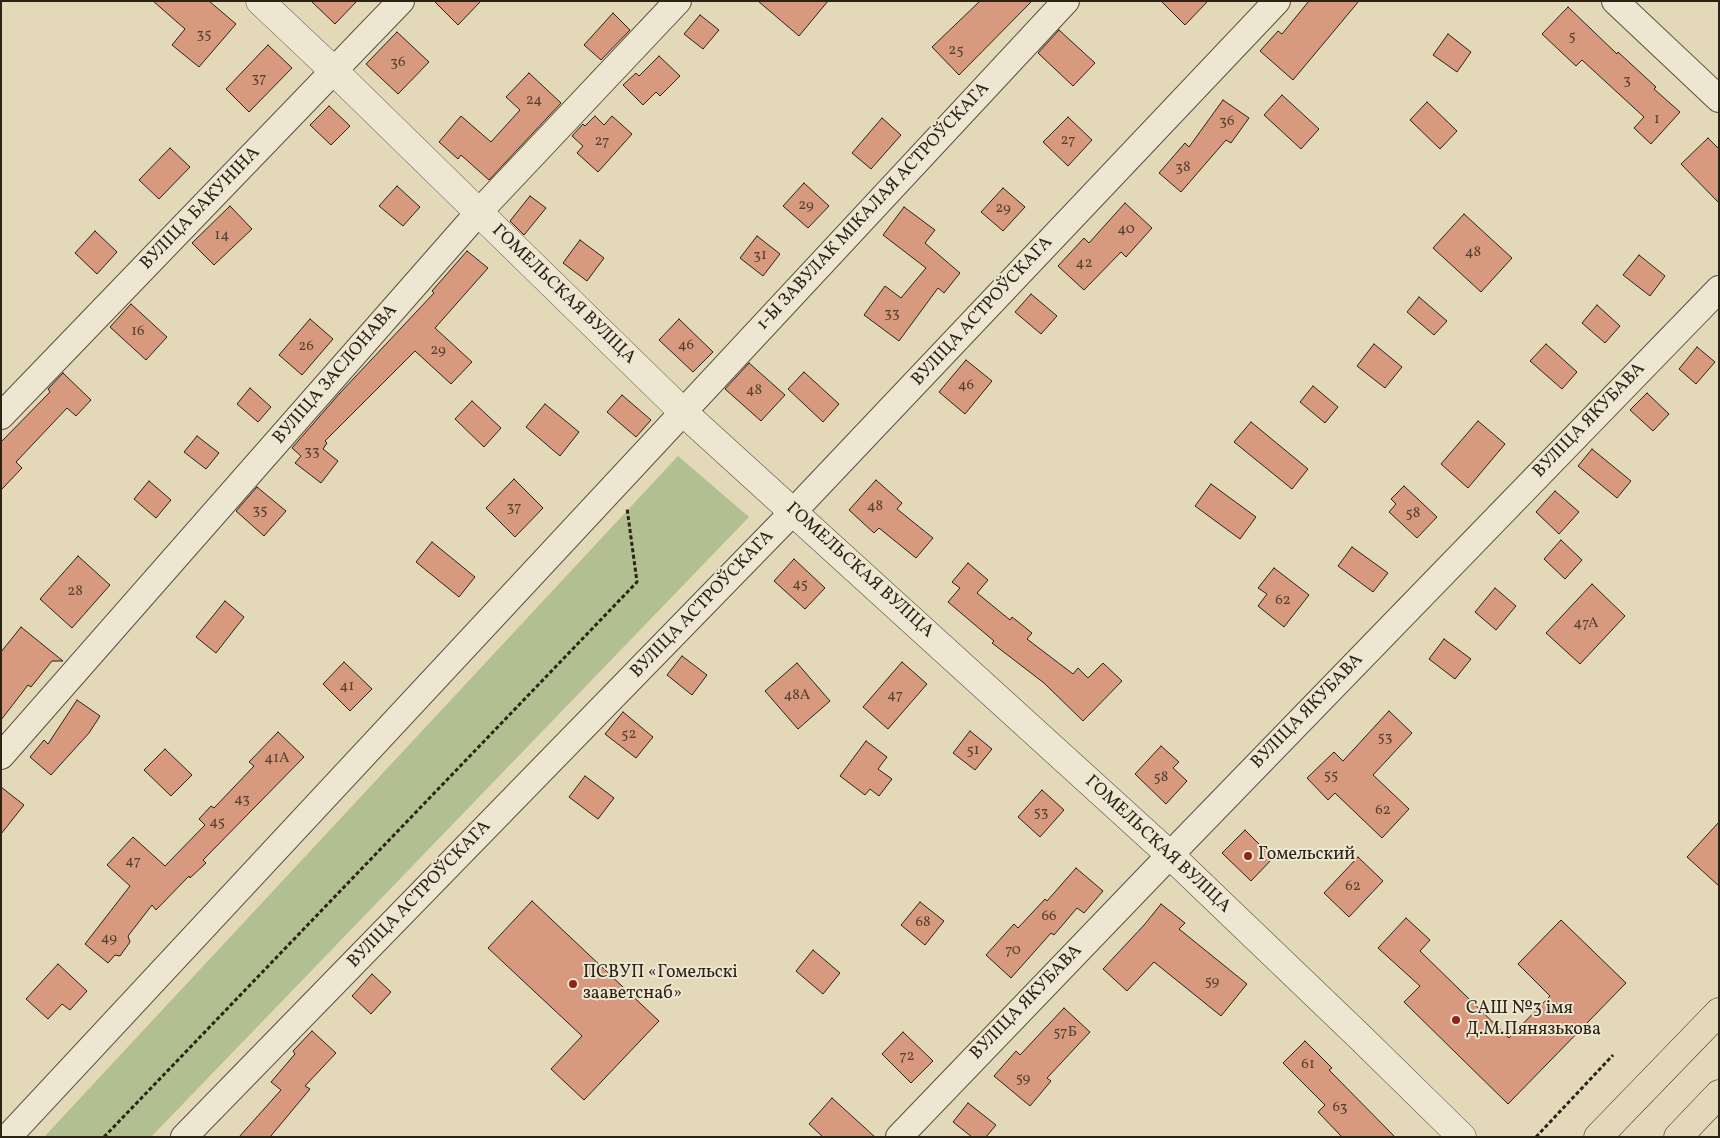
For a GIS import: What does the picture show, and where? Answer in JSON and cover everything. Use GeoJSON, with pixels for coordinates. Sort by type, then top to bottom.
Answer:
{"type":"FeatureCollection","features":[{"type":"Feature","properties":{"kind":"main road"},"geometry":{"type":"LineString","coordinates":[[1598,1137],[1719,1012]]}},
{"type":"Feature","properties":{"kind":"main road"},"geometry":{"type":"LineString","coordinates":[[1678,1137],[1719,1094]]}},
{"type":"Feature","properties":{"kind":"street","name":"ГОМЕЛЬСКАЯ ВУЛІЦА"},"geometry":{"type":"LineString","coordinates":[[260,1],[683,412],[1170,855],[1368,1044],[1462,1137]]}},
{"type":"Feature","properties":{"kind":"street","name":"ВУЛІЦА БАКУНІНА"},"geometry":{"type":"LineString","coordinates":[[1,416],[401,1]]}},
{"type":"Feature","properties":{"kind":"street","name":"ВУЛІЦА ЗАСЛОНАВА"},"geometry":{"type":"LineString","coordinates":[[1,756],[478,213],[678,1]]}},
{"type":"Feature","properties":{"kind":"street","name":"1-Ы ЗАВУЛАК МІКАЛАЯ АСТРОЎСКАГА"},"geometry":{"type":"LineString","coordinates":[[683,412],[1066,1]]}},
{"type":"Feature","properties":{"kind":"street","name":"ВУЛІЦА АСТРОЎСКАГА"},"geometry":{"type":"LineString","coordinates":[[184,1137],[793,512],[1277,1]]}},
{"type":"Feature","properties":{"kind":"street"},"geometry":{"type":"LineString","coordinates":[[1614,1],[1719,99]]}},
{"type":"Feature","properties":{"kind":"street","name":"ВУЛІЦА ЯКУБАВА"},"geometry":{"type":"LineString","coordinates":[[899,1137],[1719,289]]}},
{"type":"Feature","properties":{"kind":"street"},"geometry":{"type":"LineString","coordinates":[[8,1137],[623,479],[683,412]]}},
{"type":"Feature","properties":{"kind":"path"},"geometry":{"type":"LineString","coordinates":[[104,1137],[637,582],[623,479]]}},
{"type":"Feature","properties":{"kind":"path"},"geometry":{"type":"LineString","coordinates":[[1536,1137],[1612,1056]]}},
{"type":"Feature","properties":{"kind":"green space"},"geometry":{"type":"Polygon","coordinates":[[[678,456],[749,517],[151,1137],[44,1137],[678,456]]]}},
{"type":"Feature","properties":{"kind":"building"},"geometry":{"type":"Polygon","coordinates":[[[153,1],[209,1],[236,24],[199,67],[172,45],[185,29],[153,1]]]}},
{"type":"Feature","properties":{"kind":"building"},"geometry":{"type":"Polygon","coordinates":[[[311,1],[357,1],[335,24],[311,1]]]}},
{"type":"Feature","properties":{"kind":"building"},"geometry":{"type":"Polygon","coordinates":[[[434,1],[481,1],[458,25],[434,1]]]}},
{"type":"Feature","properties":{"kind":"building"},"geometry":{"type":"Polygon","coordinates":[[[758,1],[828,1],[799,36],[758,1]]]}},
{"type":"Feature","properties":{"kind":"building"},"geometry":{"type":"Polygon","coordinates":[[[980,1],[1032,1],[959,75],[932,47],[980,1]]]}},
{"type":"Feature","properties":{"kind":"building"},"geometry":{"type":"Polygon","coordinates":[[[1161,1],[1208,1],[1185,25],[1161,1]]]}},
{"type":"Feature","properties":{"kind":"building"},"geometry":{"type":"Polygon","coordinates":[[[1309,1],[1359,1],[1293,80],[1260,51],[1278,31],[1282,34],[1309,1]]]}},
{"type":"Feature","properties":{"kind":"building"},"geometry":{"type":"Polygon","coordinates":[[[1568,7],[1617,54],[1618,52],[1656,87],[1654,89],[1680,112],[1651,144],[1634,128],[1644,117],[1582,60],[1576,66],[1542,34],[1568,7]]]}},
{"type":"Feature","properties":{"kind":"building"},"geometry":{"type":"Polygon","coordinates":[[[613,13],[630,30],[601,60],[584,45],[613,13]]]}},
{"type":"Feature","properties":{"kind":"building"},"geometry":{"type":"Polygon","coordinates":[[[700,15],[719,30],[703,49],[684,34],[700,15]]]}},
{"type":"Feature","properties":{"kind":"building"},"geometry":{"type":"Polygon","coordinates":[[[1059,30],[1095,63],[1073,86],[1038,53],[1059,30]]]}},
{"type":"Feature","properties":{"kind":"building"},"geometry":{"type":"Polygon","coordinates":[[[397,32],[429,62],[398,94],[366,64],[397,32]]]}},
{"type":"Feature","properties":{"kind":"building"},"geometry":{"type":"Polygon","coordinates":[[[1448,34],[1471,52],[1457,72],[1433,55],[1448,34]]]}},
{"type":"Feature","properties":{"kind":"building"},"geometry":{"type":"Polygon","coordinates":[[[268,45],[292,68],[249,112],[226,89],[268,45]]]}},
{"type":"Feature","properties":{"kind":"building"},"geometry":{"type":"Polygon","coordinates":[[[659,56],[680,76],[660,96],[656,92],[643,105],[623,85],[636,73],[639,76],[659,56]]]}},
{"type":"Feature","properties":{"kind":"building"},"geometry":{"type":"Polygon","coordinates":[[[529,73],[561,103],[489,180],[461,155],[458,159],[439,142],[461,116],[491,142],[520,110],[506,97],[529,73]]]}},
{"type":"Feature","properties":{"kind":"building"},"geometry":{"type":"Polygon","coordinates":[[[1282,95],[1319,129],[1301,149],[1264,115],[1282,95]]]}},
{"type":"Feature","properties":{"kind":"building"},"geometry":{"type":"Polygon","coordinates":[[[1223,100],[1249,118],[1231,143],[1226,140],[1181,192],[1159,173],[1185,143],[1189,147],[1223,100]]]}},
{"type":"Feature","properties":{"kind":"building"},"geometry":{"type":"Polygon","coordinates":[[[1427,102],[1457,131],[1440,149],[1410,120],[1427,102]]]}},
{"type":"Feature","properties":{"kind":"building"},"geometry":{"type":"Polygon","coordinates":[[[329,106],[350,126],[331,145],[310,125],[329,106]]]}},
{"type":"Feature","properties":{"kind":"building"},"geometry":{"type":"Polygon","coordinates":[[[595,116],[604,125],[612,116],[632,134],[598,172],[577,153],[583,146],[572,136],[583,124],[585,126],[595,116]]]}},
{"type":"Feature","properties":{"kind":"building"},"geometry":{"type":"Polygon","coordinates":[[[1068,117],[1092,140],[1068,166],[1043,142],[1068,117]]]}},
{"type":"Feature","properties":{"kind":"building"},"geometry":{"type":"Polygon","coordinates":[[[882,118],[901,135],[871,169],[852,153],[882,118]]]}},
{"type":"Feature","properties":{"kind":"building"},"geometry":{"type":"Polygon","coordinates":[[[1708,138],[1719,149],[1719,203],[1681,164],[1708,138]]]}},
{"type":"Feature","properties":{"kind":"building"},"geometry":{"type":"Polygon","coordinates":[[[170,148],[190,167],[159,199],[139,180],[170,148]]]}},
{"type":"Feature","properties":{"kind":"building"},"geometry":{"type":"Polygon","coordinates":[[[804,183],[829,206],[808,228],[783,206],[804,183]]]}},
{"type":"Feature","properties":{"kind":"building"},"geometry":{"type":"Polygon","coordinates":[[[397,186],[420,207],[403,226],[379,206],[397,186]]]}},
{"type":"Feature","properties":{"kind":"building"},"geometry":{"type":"Polygon","coordinates":[[[1003,188],[1025,207],[1003,231],[981,212],[1003,188]]]}},
{"type":"Feature","properties":{"kind":"building"},"geometry":{"type":"Polygon","coordinates":[[[530,196],[546,208],[524,235],[510,221],[530,196]]]}},
{"type":"Feature","properties":{"kind":"building"},"geometry":{"type":"Polygon","coordinates":[[[1125,203],[1152,228],[1126,257],[1121,252],[1084,290],[1058,266],[1084,238],[1089,243],[1125,203]]]}},
{"type":"Feature","properties":{"kind":"building"},"geometry":{"type":"Polygon","coordinates":[[[230,206],[252,229],[214,265],[192,243],[230,206]]]}},
{"type":"Feature","properties":{"kind":"building"},"geometry":{"type":"Polygon","coordinates":[[[904,207],[935,230],[925,243],[960,273],[944,293],[938,288],[899,341],[864,315],[885,286],[901,298],[926,268],[883,235],[904,207]]]}},
{"type":"Feature","properties":{"kind":"building"},"geometry":{"type":"Polygon","coordinates":[[[1464,214],[1512,258],[1481,292],[1433,248],[1464,214]]]}},
{"type":"Feature","properties":{"kind":"building"},"geometry":{"type":"Polygon","coordinates":[[[95,231],[117,252],[97,274],[75,253],[95,231]]]}},
{"type":"Feature","properties":{"kind":"building"},"geometry":{"type":"Polygon","coordinates":[[[757,236],[780,254],[763,276],[740,258],[757,236]]]}},
{"type":"Feature","properties":{"kind":"building"},"geometry":{"type":"Polygon","coordinates":[[[580,240],[604,258],[587,281],[563,263],[580,240]]]}},
{"type":"Feature","properties":{"kind":"building"},"geometry":{"type":"Polygon","coordinates":[[[467,251],[488,268],[435,328],[472,362],[451,384],[415,351],[325,441],[327,443],[323,449],[338,461],[321,483],[295,463],[301,456],[292,448],[340,393],[434,293],[432,291],[467,251]]]}},
{"type":"Feature","properties":{"kind":"building"},"geometry":{"type":"Polygon","coordinates":[[[1639,255],[1665,276],[1650,296],[1623,275],[1639,255]]]}},
{"type":"Feature","properties":{"kind":"building"},"geometry":{"type":"Polygon","coordinates":[[[1031,294],[1057,316],[1041,334],[1015,312],[1031,294]]]}},
{"type":"Feature","properties":{"kind":"building"},"geometry":{"type":"Polygon","coordinates":[[[1419,297],[1447,321],[1434,335],[1407,312],[1419,297]]]}},
{"type":"Feature","properties":{"kind":"building"},"geometry":{"type":"Polygon","coordinates":[[[131,304],[167,337],[146,360],[110,327],[131,304]]]}},
{"type":"Feature","properties":{"kind":"building"},"geometry":{"type":"Polygon","coordinates":[[[1597,305],[1620,326],[1605,343],[1582,323],[1597,305]]]}},
{"type":"Feature","properties":{"kind":"building"},"geometry":{"type":"Polygon","coordinates":[[[310,319],[333,339],[302,375],[279,355],[310,319]]]}},
{"type":"Feature","properties":{"kind":"building"},"geometry":{"type":"Polygon","coordinates":[[[679,319],[713,352],[693,372],[659,340],[679,319]]]}},
{"type":"Feature","properties":{"kind":"building"},"geometry":{"type":"Polygon","coordinates":[[[1374,344],[1402,367],[1385,388],[1357,366],[1374,344]]]}},
{"type":"Feature","properties":{"kind":"building"},"geometry":{"type":"Polygon","coordinates":[[[1546,344],[1577,372],[1562,389],[1530,361],[1546,344]]]}},
{"type":"Feature","properties":{"kind":"building"},"geometry":{"type":"Polygon","coordinates":[[[1697,347],[1715,362],[1696,384],[1679,369],[1697,347]]]}},
{"type":"Feature","properties":{"kind":"building"},"geometry":{"type":"Polygon","coordinates":[[[966,360],[992,381],[965,414],[939,392],[966,360]]]}},
{"type":"Feature","properties":{"kind":"building"},"geometry":{"type":"Polygon","coordinates":[[[749,363],[785,395],[761,421],[725,389],[749,363]]]}},
{"type":"Feature","properties":{"kind":"building"},"geometry":{"type":"Polygon","coordinates":[[[804,372],[839,404],[823,422],[788,389],[804,372]]]}},
{"type":"Feature","properties":{"kind":"building"},"geometry":{"type":"Polygon","coordinates":[[[63,373],[91,400],[76,416],[67,408],[16,462],[22,468],[1,490],[1,442],[50,392],[48,389],[63,373]]]}},
{"type":"Feature","properties":{"kind":"building"},"geometry":{"type":"Polygon","coordinates":[[[1313,386],[1338,407],[1325,423],[1300,402],[1313,386]]]}},
{"type":"Feature","properties":{"kind":"building"},"geometry":{"type":"Polygon","coordinates":[[[250,388],[271,407],[258,422],[237,404],[250,388]]]}},
{"type":"Feature","properties":{"kind":"building"},"geometry":{"type":"Polygon","coordinates":[[[1647,393],[1669,414],[1653,431],[1630,410],[1647,393]]]}},
{"type":"Feature","properties":{"kind":"building"},"geometry":{"type":"Polygon","coordinates":[[[622,395],[651,420],[636,437],[607,412],[622,395]]]}},
{"type":"Feature","properties":{"kind":"building"},"geometry":{"type":"Polygon","coordinates":[[[472,401],[501,428],[484,447],[455,419],[472,401]]]}},
{"type":"Feature","properties":{"kind":"building"},"geometry":{"type":"Polygon","coordinates":[[[545,404],[579,432],[560,456],[526,427],[545,404]]]}},
{"type":"Feature","properties":{"kind":"building"},"geometry":{"type":"Polygon","coordinates":[[[1478,421],[1505,444],[1468,488],[1441,464],[1478,421]]]}},
{"type":"Feature","properties":{"kind":"building"},"geometry":{"type":"Polygon","coordinates":[[[1251,422],[1308,469],[1292,489],[1234,442],[1251,422]]]}},
{"type":"Feature","properties":{"kind":"building"},"geometry":{"type":"Polygon","coordinates":[[[197,436],[219,453],[206,469],[184,452],[197,436]]]}},
{"type":"Feature","properties":{"kind":"building"},"geometry":{"type":"Polygon","coordinates":[[[1592,449],[1631,481],[1617,498],[1578,466],[1592,449]]]}},
{"type":"Feature","properties":{"kind":"building"},"geometry":{"type":"Polygon","coordinates":[[[514,479],[543,508],[515,537],[486,508],[514,479]]]}},
{"type":"Feature","properties":{"kind":"building"},"geometry":{"type":"Polygon","coordinates":[[[876,480],[902,503],[897,509],[933,538],[916,558],[879,528],[874,533],[849,510],[876,480]]]}},
{"type":"Feature","properties":{"kind":"building"},"geometry":{"type":"Polygon","coordinates":[[[149,481],[171,500],[156,518],[134,499],[149,481]]]}},
{"type":"Feature","properties":{"kind":"building"},"geometry":{"type":"Polygon","coordinates":[[[1211,484],[1256,517],[1240,539],[1195,506],[1211,484]]]}},
{"type":"Feature","properties":{"kind":"building"},"geometry":{"type":"Polygon","coordinates":[[[1404,486],[1437,517],[1417,538],[1389,512],[1396,504],[1391,499],[1404,486]]]}},
{"type":"Feature","properties":{"kind":"building"},"geometry":{"type":"Polygon","coordinates":[[[257,487],[286,511],[264,536],[236,511],[257,487]]]}},
{"type":"Feature","properties":{"kind":"building"},"geometry":{"type":"Polygon","coordinates":[[[1555,491],[1579,512],[1559,534],[1536,512],[1555,491]]]}},
{"type":"Feature","properties":{"kind":"building"},"geometry":{"type":"Polygon","coordinates":[[[1561,540],[1582,560],[1565,579],[1544,559],[1561,540]]]}},
{"type":"Feature","properties":{"kind":"building"},"geometry":{"type":"Polygon","coordinates":[[[432,542],[475,577],[459,597],[416,562],[432,542]]]}},
{"type":"Feature","properties":{"kind":"building"},"geometry":{"type":"Polygon","coordinates":[[[1352,547],[1388,573],[1373,592],[1338,566],[1352,547]]]}},
{"type":"Feature","properties":{"kind":"building"},"geometry":{"type":"Polygon","coordinates":[[[78,556],[110,585],[72,628],[40,599],[78,556]]]}},
{"type":"Feature","properties":{"kind":"building"},"geometry":{"type":"Polygon","coordinates":[[[794,559],[825,588],[805,609],[774,581],[794,559]]]}},
{"type":"Feature","properties":{"kind":"building"},"geometry":{"type":"Polygon","coordinates":[[[968,563],[988,580],[977,593],[1010,620],[1012,617],[1032,633],[1027,639],[1073,674],[1078,668],[1088,678],[1103,663],[1122,681],[1083,721],[1044,683],[992,643],[994,641],[948,602],[960,588],[952,582],[968,563]]]}},
{"type":"Feature","properties":{"kind":"building"},"geometry":{"type":"Polygon","coordinates":[[[1274,568],[1309,595],[1284,627],[1258,606],[1267,594],[1258,588],[1274,568]]]}},
{"type":"Feature","properties":{"kind":"building"},"geometry":{"type":"Polygon","coordinates":[[[1592,584],[1625,616],[1580,664],[1546,633],[1592,584]]]}},
{"type":"Feature","properties":{"kind":"building"},"geometry":{"type":"Polygon","coordinates":[[[1495,588],[1516,606],[1496,630],[1475,612],[1495,588]]]}},
{"type":"Feature","properties":{"kind":"building"},"geometry":{"type":"Polygon","coordinates":[[[225,601],[244,617],[216,653],[196,637],[225,601]]]}},
{"type":"Feature","properties":{"kind":"building"},"geometry":{"type":"Polygon","coordinates":[[[21,627],[63,661],[52,661],[31,687],[28,685],[1,720],[1,652],[21,627]]]}},
{"type":"Feature","properties":{"kind":"building"},"geometry":{"type":"Polygon","coordinates":[[[1444,639],[1471,659],[1455,679],[1429,659],[1444,639]]]}},
{"type":"Feature","properties":{"kind":"building"},"geometry":{"type":"Polygon","coordinates":[[[682,656],[707,675],[692,695],[667,675],[682,656]]]}},
{"type":"Feature","properties":{"kind":"building"},"geometry":{"type":"Polygon","coordinates":[[[344,662],[372,689],[350,711],[323,684],[344,662]]]}},
{"type":"Feature","properties":{"kind":"building"},"geometry":{"type":"Polygon","coordinates":[[[902,662],[927,684],[888,729],[863,707],[902,662]]]}},
{"type":"Feature","properties":{"kind":"building"},"geometry":{"type":"Polygon","coordinates":[[[797,663],[830,701],[798,729],[765,691],[797,663]]]}},
{"type":"Feature","properties":{"kind":"building"},"geometry":{"type":"Polygon","coordinates":[[[77,700],[100,716],[89,733],[51,775],[30,757],[44,740],[48,744],[77,700]]]}},
{"type":"Feature","properties":{"kind":"building"},"geometry":{"type":"Polygon","coordinates":[[[1389,711],[1412,733],[1373,775],[1409,809],[1382,838],[1335,793],[1328,800],[1307,778],[1334,752],[1343,761],[1389,711]]]}},
{"type":"Feature","properties":{"kind":"building"},"geometry":{"type":"Polygon","coordinates":[[[623,712],[653,737],[636,758],[605,734],[623,712]]]}},
{"type":"Feature","properties":{"kind":"building"},"geometry":{"type":"Polygon","coordinates":[[[970,731],[992,749],[975,770],[953,753],[970,731]]]}},
{"type":"Feature","properties":{"kind":"building"},"geometry":{"type":"Polygon","coordinates":[[[278,732],[304,757],[203,860],[206,863],[190,878],[189,876],[156,910],[152,905],[128,936],[130,942],[120,956],[115,955],[108,963],[85,944],[130,886],[107,865],[133,837],[165,866],[205,825],[199,819],[211,806],[214,808],[254,766],[249,762],[278,732]]]}},
{"type":"Feature","properties":{"kind":"building"},"geometry":{"type":"Polygon","coordinates":[[[866,741],[887,757],[878,769],[892,779],[879,796],[870,789],[865,795],[840,776],[866,741]]]}},
{"type":"Feature","properties":{"kind":"building"},"geometry":{"type":"Polygon","coordinates":[[[1161,746],[1179,762],[1173,768],[1187,781],[1166,804],[1135,774],[1161,746]]]}},
{"type":"Feature","properties":{"kind":"building"},"geometry":{"type":"Polygon","coordinates":[[[165,749],[192,775],[171,796],[144,770],[165,749]]]}},
{"type":"Feature","properties":{"kind":"building"},"geometry":{"type":"Polygon","coordinates":[[[585,776],[614,798],[598,819],[569,797],[585,776]]]}},
{"type":"Feature","properties":{"kind":"building"},"geometry":{"type":"Polygon","coordinates":[[[1,787],[24,805],[1,834],[1,787]]]}},
{"type":"Feature","properties":{"kind":"building"},"geometry":{"type":"Polygon","coordinates":[[[1042,790],[1064,810],[1040,837],[1018,817],[1042,790]]]}},
{"type":"Feature","properties":{"kind":"building"},"geometry":{"type":"Polygon","coordinates":[[[1719,822],[1719,886],[1687,857],[1719,822]]]}},
{"type":"Feature","properties":{"kind":"building","name":"Гомельский"},"geometry":{"type":"Polygon","coordinates":[[[1245,830],[1273,858],[1251,881],[1222,853],[1245,830]]]}},
{"type":"Feature","properties":{"kind":"building"},"geometry":{"type":"Polygon","coordinates":[[[1358,857],[1383,881],[1349,917],[1324,893],[1358,857]]]}},
{"type":"Feature","properties":{"kind":"building"},"geometry":{"type":"Polygon","coordinates":[[[1076,868],[1103,891],[1084,913],[1077,908],[1054,935],[1051,933],[1011,978],[986,955],[1014,924],[1018,928],[1045,899],[1047,901],[1076,868]]]}},
{"type":"Feature","properties":{"kind":"building","name":"ПСВУП «Гомельскі зааветснаб»"},"geometry":{"type":"Polygon","coordinates":[[[532,901],[659,1021],[584,1100],[551,1069],[582,1036],[488,948],[532,901]]]}},
{"type":"Feature","properties":{"kind":"building"},"geometry":{"type":"Polygon","coordinates":[[[920,902],[944,921],[925,945],[901,925],[920,902]]]}},
{"type":"Feature","properties":{"kind":"building"},"geometry":{"type":"Polygon","coordinates":[[[1161,904],[1185,923],[1179,929],[1247,984],[1221,1016],[1154,962],[1127,991],[1103,969],[1161,904]]]}},
{"type":"Feature","properties":{"kind":"building","name":"САШ №3 імя Д.М.Пянязькова"},"geometry":{"type":"Polygon","coordinates":[[[1406,918],[1430,940],[1420,951],[1509,1038],[1550,996],[1518,964],[1561,920],[1626,983],[1508,1104],[1404,1002],[1420,986],[1378,948],[1406,918]]]}},
{"type":"Feature","properties":{"kind":"building"},"geometry":{"type":"Polygon","coordinates":[[[813,950],[840,973],[823,994],[796,971],[813,950]]]}},
{"type":"Feature","properties":{"kind":"building"},"geometry":{"type":"Polygon","coordinates":[[[58,964],[87,991],[70,1010],[62,1004],[48,1019],[26,999],[58,964]]]}},
{"type":"Feature","properties":{"kind":"building"},"geometry":{"type":"Polygon","coordinates":[[[372,974],[391,992],[371,1014],[352,996],[372,974]]]}},
{"type":"Feature","properties":{"kind":"building"},"geometry":{"type":"Polygon","coordinates":[[[1064,1008],[1090,1032],[1047,1078],[1051,1081],[1030,1106],[994,1076],[1016,1051],[1020,1055],[1064,1008]]]}},
{"type":"Feature","properties":{"kind":"building"},"geometry":{"type":"Polygon","coordinates":[[[312,1031],[336,1053],[305,1086],[310,1089],[270,1137],[239,1137],[281,1090],[271,1082],[295,1054],[293,1051],[312,1031]]]}},
{"type":"Feature","properties":{"kind":"building"},"geometry":{"type":"Polygon","coordinates":[[[903,1032],[933,1061],[911,1083],[882,1054],[903,1032]]]}},
{"type":"Feature","properties":{"kind":"building"},"geometry":{"type":"Polygon","coordinates":[[[1305,1041],[1332,1068],[1329,1070],[1395,1137],[1342,1137],[1318,1112],[1325,1105],[1283,1063],[1305,1041]]]}},
{"type":"Feature","properties":{"kind":"building"},"geometry":{"type":"Polygon","coordinates":[[[832,1098],[875,1137],[823,1137],[809,1124],[832,1098]]]}},
{"type":"Feature","properties":{"kind":"building"},"geometry":{"type":"Polygon","coordinates":[[[968,1103],[996,1125],[986,1137],[972,1137],[953,1122],[968,1103]]]}},
{"type":"Feature","properties":{"kind":"place","name":"Гомельский"},"geometry":{"type":"Point","coordinates":[1248,856]}},
{"type":"Feature","properties":{"kind":"place","name":"ПСВУП «Гомельскі зааветснаб»"},"geometry":{"type":"Point","coordinates":[573,984]}},
{"type":"Feature","properties":{"kind":"place","name":"САШ №3 імя Д.М.Пянязькова"},"geometry":{"type":"Point","coordinates":[1456,1020]}}]}
